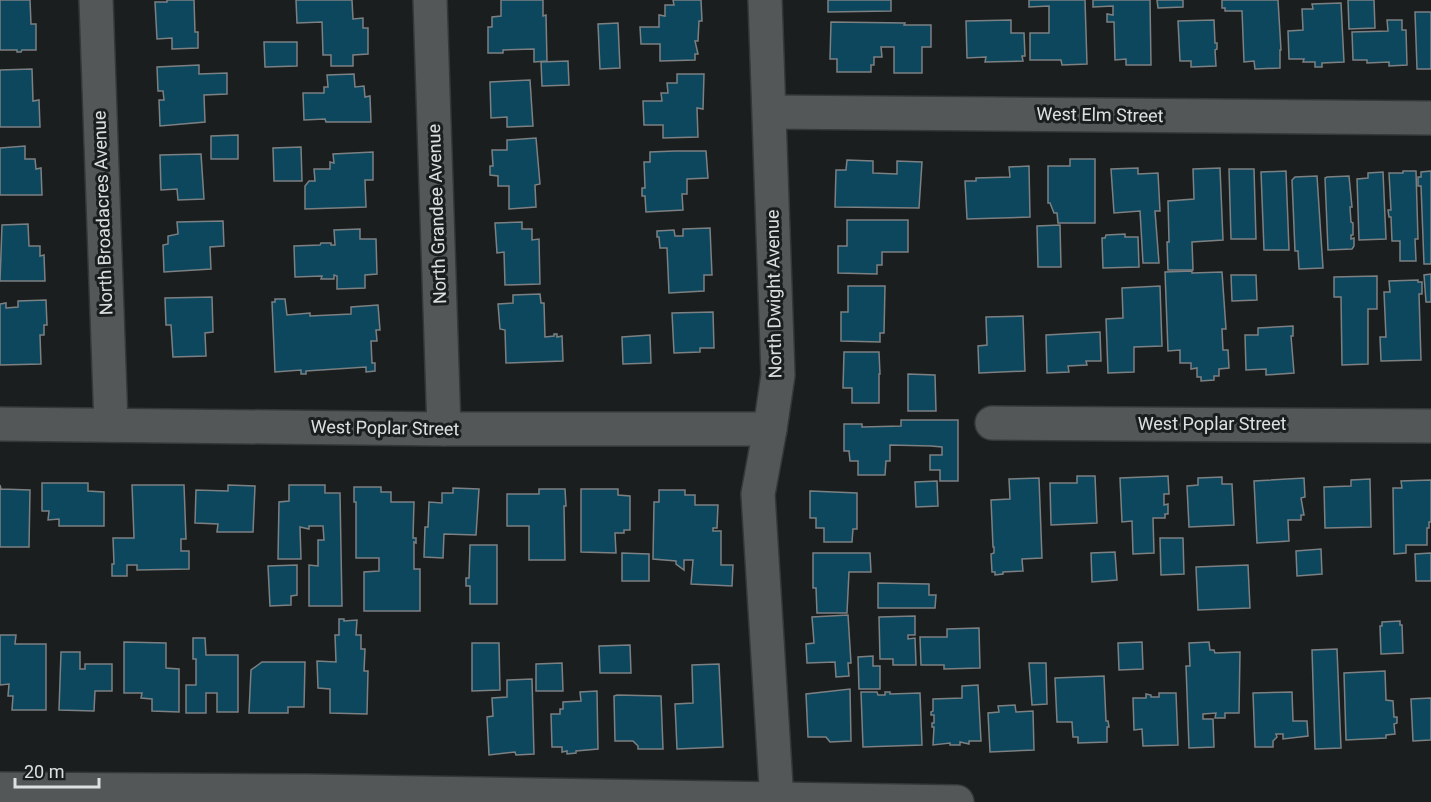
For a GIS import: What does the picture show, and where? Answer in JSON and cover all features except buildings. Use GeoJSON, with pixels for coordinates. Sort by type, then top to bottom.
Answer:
{"type":"FeatureCollection","features":[{"type":"Feature","properties":{"kind":"street","name":"North Broadacres Avenue"},"geometry":{"type":"LineString","coordinates":[[96,0],[111,425]]}},
{"type":"Feature","properties":{"kind":"street","name":"North Grandee Avenue"},"geometry":{"type":"LineString","coordinates":[[430,0],[444,429]]}},
{"type":"Feature","properties":{"kind":"street","name":"North Dwight Avenue"},"geometry":{"type":"LineString","coordinates":[[765,0],[778,375],[758,494],[776,801]]}},
{"type":"Feature","properties":{"kind":"street","name":"West Elm Street"},"geometry":{"type":"LineString","coordinates":[[770,112],[1431,118]]}},
{"type":"Feature","properties":{"kind":"street","name":"West Poplar Street"},"geometry":{"type":"LineString","coordinates":[[992,423],[1431,426]]}},
{"type":"Feature","properties":{"kind":"street","name":"West Poplar Street"},"geometry":{"type":"LineString","coordinates":[[0,424],[444,429],[770,429]]}},
{"type":"Feature","properties":{"kind":"street"},"geometry":{"type":"LineString","coordinates":[[0,789],[308,797],[957,802]]}}]}
